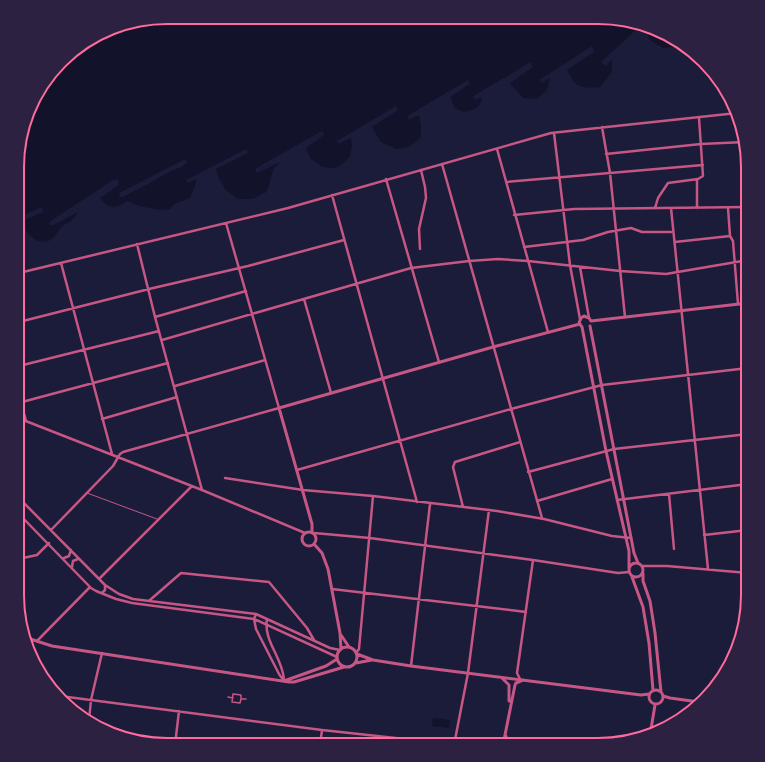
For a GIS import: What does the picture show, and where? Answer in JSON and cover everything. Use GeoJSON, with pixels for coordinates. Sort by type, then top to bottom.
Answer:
{"type":"FeatureCollection","features":[{"type":"Feature","properties":{"kind":"street"},"geometry":{"type":"LineString","coordinates":[[24,272],[288,208],[386,179],[554,133],[731,114]]}},
{"type":"Feature","properties":{"kind":"street"},"geometry":{"type":"LineString","coordinates":[[655,208],[660,195],[668,183],[697,179],[703,176],[699,118]]}},
{"type":"Feature","properties":{"kind":"street"},"geometry":{"type":"LineString","coordinates":[[602,128],[610,173],[624,317]]}},
{"type":"Feature","properties":{"kind":"street"},"geometry":{"type":"LineString","coordinates":[[340,633],[357,654],[373,660],[641,695],[649,694],[653,690],[649,643],[643,607],[629,570],[629,553],[593,388],[570,265],[554,133]]}},
{"type":"Feature","properties":{"kind":"street"},"geometry":{"type":"LineString","coordinates":[[606,154],[701,144],[739,142]]}},
{"type":"Feature","properties":{"kind":"street"},"geometry":{"type":"LineString","coordinates":[[497,149],[548,332]]}},
{"type":"Feature","properties":{"kind":"street"},"geometry":{"type":"LineString","coordinates":[[442,164],[542,518]]}},
{"type":"Feature","properties":{"kind":"street"},"geometry":{"type":"LineString","coordinates":[[506,182],[560,176],[703,165]]}},
{"type":"Feature","properties":{"kind":"street"},"geometry":{"type":"LineString","coordinates":[[420,249],[419,229],[426,198],[421,170]]}},
{"type":"Feature","properties":{"kind":"street"},"geometry":{"type":"LineString","coordinates":[[386,179],[439,362]]}},
{"type":"Feature","properties":{"kind":"street"},"geometry":{"type":"LineString","coordinates":[[697,179],[698,208]]}},
{"type":"Feature","properties":{"kind":"street"},"geometry":{"type":"LineString","coordinates":[[332,195],[417,502]]}},
{"type":"Feature","properties":{"kind":"street"},"geometry":{"type":"LineString","coordinates":[[514,214],[613,208],[741,207]]}},
{"type":"Feature","properties":{"kind":"street"},"geometry":{"type":"LineString","coordinates":[[671,208],[708,569]]}},
{"type":"Feature","properties":{"kind":"street"},"geometry":{"type":"LineString","coordinates":[[580,320],[584,316],[590,319],[624,317],[738,304],[733,241],[730,236],[728,208]]}},
{"type":"Feature","properties":{"kind":"street"},"geometry":{"type":"LineString","coordinates":[[226,223],[303,490],[313,533],[316,537],[314,544]]}},
{"type":"Feature","properties":{"kind":"street"},"geometry":{"type":"LineString","coordinates":[[524,247],[587,239],[631,228],[642,232],[671,232]]}},
{"type":"Feature","properties":{"kind":"street"},"geometry":{"type":"LineString","coordinates":[[675,242],[730,236]]}},
{"type":"Feature","properties":{"kind":"street"},"geometry":{"type":"LineString","coordinates":[[24,321],[239,268],[344,240]]}},
{"type":"Feature","properties":{"kind":"street"},"geometry":{"type":"LineString","coordinates":[[138,244],[155,317],[169,363],[202,490]]}},
{"type":"Feature","properties":{"kind":"street"},"geometry":{"type":"LineString","coordinates":[[162,340],[411,268],[494,259],[661,274],[741,261]]}},
{"type":"Feature","properties":{"kind":"street"},"geometry":{"type":"LineString","coordinates":[[61,263],[112,455]]}},
{"type":"Feature","properties":{"kind":"street"},"geometry":{"type":"LineString","coordinates":[[580,267],[631,538],[638,563],[643,566],[741,572]]}},
{"type":"Feature","properties":{"kind":"street"},"geometry":{"type":"LineString","coordinates":[[155,317],[246,291]]}},
{"type":"Feature","properties":{"kind":"street"},"geometry":{"type":"LineString","coordinates":[[304,299],[331,393]]}},
{"type":"Feature","properties":{"kind":"street"},"geometry":{"type":"LineString","coordinates":[[51,530],[113,466],[118,457],[124,452],[383,379],[493,346],[548,332],[581,326],[586,328],[590,326]]}},
{"type":"Feature","properties":{"kind":"street"},"geometry":{"type":"LineString","coordinates":[[24,365],[159,330]]}},
{"type":"Feature","properties":{"kind":"street"},"geometry":{"type":"LineString","coordinates":[[175,386],[265,360]]}},
{"type":"Feature","properties":{"kind":"street"},"geometry":{"type":"LineString","coordinates":[[24,401],[169,363]]}},
{"type":"Feature","properties":{"kind":"street"},"geometry":{"type":"LineString","coordinates":[[297,470],[511,409],[602,385],[741,369]]}},
{"type":"Feature","properties":{"kind":"street"},"geometry":{"type":"LineString","coordinates":[[102,419],[178,397]]}},
{"type":"Feature","properties":{"kind":"street"},"geometry":{"type":"LineString","coordinates":[[24,412],[26,421],[202,490],[305,533],[308,532],[370,538],[618,573],[629,570],[634,563],[638,563]]}},
{"type":"Feature","properties":{"kind":"street"},"geometry":{"type":"LineString","coordinates":[[528,472],[614,449],[741,435]]}},
{"type":"Feature","properties":{"kind":"street"},"geometry":{"type":"LineString","coordinates":[[463,507],[454,469],[454,463],[458,460],[520,442]]}},
{"type":"Feature","properties":{"kind":"street"},"geometry":{"type":"LineString","coordinates":[[225,478],[303,490],[373,496],[489,510],[542,518],[610,536],[631,538]]}},
{"type":"Feature","properties":{"kind":"street"},"geometry":{"type":"LineString","coordinates":[[537,501],[612,479]]}},
{"type":"Feature","properties":{"kind":"street"},"geometry":{"type":"LineString","coordinates":[[617,500],[741,485]]}},
{"type":"Feature","properties":{"kind":"street"},"geometry":{"type":"LineString","coordinates":[[99,579],[192,486]]}},
{"type":"Feature","properties":{"kind":"street"},"geometry":{"type":"LineString","coordinates":[[669,494],[674,548]]}},
{"type":"Feature","properties":{"kind":"street"},"geometry":{"type":"LineString","coordinates":[[31,639],[52,646],[294,682],[344,667],[351,667],[356,662],[359,649],[373,496]]}},
{"type":"Feature","properties":{"kind":"street"},"geometry":{"type":"LineString","coordinates":[[24,503],[105,585],[116,593],[126,597],[150,601],[256,614],[330,648],[341,649],[350,647]]}},
{"type":"Feature","properties":{"kind":"street"},"geometry":{"type":"LineString","coordinates":[[410,666],[430,504]]}},
{"type":"Feature","properties":{"kind":"street"},"geometry":{"type":"LineString","coordinates":[[455,738],[468,673],[489,510]]}},
{"type":"Feature","properties":{"kind":"street"},"geometry":{"type":"LineString","coordinates":[[24,519],[90,587],[101,593],[139,605],[254,619],[328,652],[337,658],[339,664],[344,667]]}},
{"type":"Feature","properties":{"kind":"street"},"geometry":{"type":"LineString","coordinates":[[704,535],[741,531]]}},
{"type":"Feature","properties":{"kind":"street"},"geometry":{"type":"LineString","coordinates":[[305,533],[302,538],[304,544],[310,546],[314,544]]}},
{"type":"Feature","properties":{"kind":"street"},"geometry":{"type":"LineString","coordinates":[[24,557],[37,555],[48,543]]}},
{"type":"Feature","properties":{"kind":"street"},"geometry":{"type":"LineString","coordinates":[[284,681],[326,666],[337,658],[341,649],[340,633],[328,569],[322,553],[314,544]]}},
{"type":"Feature","properties":{"kind":"street"},"geometry":{"type":"LineString","coordinates":[[63,558],[69,556],[71,550]]}},
{"type":"Feature","properties":{"kind":"street"},"geometry":{"type":"LineString","coordinates":[[72,568],[73,561],[79,559]]}},
{"type":"Feature","properties":{"kind":"street"},"geometry":{"type":"LineString","coordinates":[[521,679],[517,673],[533,560]]}},
{"type":"Feature","properties":{"kind":"street"},"geometry":{"type":"LineString","coordinates":[[643,566],[643,581],[650,601],[657,641],[662,694],[661,703],[655,705]]}},
{"type":"Feature","properties":{"kind":"street"},"geometry":{"type":"LineString","coordinates":[[150,601],[181,572],[268,582],[307,628],[314,640]]}},
{"type":"Feature","properties":{"kind":"street"},"geometry":{"type":"LineString","coordinates":[[632,577],[637,578],[643,573]]}},
{"type":"Feature","properties":{"kind":"street"},"geometry":{"type":"LineString","coordinates":[[101,593],[105,591],[105,585]]}},
{"type":"Feature","properties":{"kind":"street"},"geometry":{"type":"LineString","coordinates":[[37,641],[90,587]]}},
{"type":"Feature","properties":{"kind":"street"},"geometry":{"type":"LineString","coordinates":[[332,589],[526,612]]}},
{"type":"Feature","properties":{"kind":"street"},"geometry":{"type":"LineString","coordinates":[[256,614],[254,619],[256,629],[284,681]]}},
{"type":"Feature","properties":{"kind":"street"},"geometry":{"type":"LineString","coordinates":[[267,618],[266,634],[283,672],[284,681]]}},
{"type":"Feature","properties":{"kind":"street"},"geometry":{"type":"LineString","coordinates":[[89,716],[91,700],[102,653]]}},
{"type":"Feature","properties":{"kind":"street"},"geometry":{"type":"LineString","coordinates":[[356,662],[373,660]]}},
{"type":"Feature","properties":{"kind":"street"},"geometry":{"type":"LineString","coordinates":[[502,678],[509,685],[509,709]]}},
{"type":"Feature","properties":{"kind":"street"},"geometry":{"type":"LineString","coordinates":[[505,738],[509,709],[515,685],[521,679]]}},
{"type":"Feature","properties":{"kind":"street"},"geometry":{"type":"LineString","coordinates":[[653,690],[658,690],[670,698],[694,701]]}},
{"type":"Feature","properties":{"kind":"street"},"geometry":{"type":"LineString","coordinates":[[234,694],[241,695],[241,699],[240,703],[232,702],[234,694]]}},
{"type":"Feature","properties":{"kind":"street"},"geometry":{"type":"LineString","coordinates":[[649,694],[649,701],[655,705]]}},
{"type":"Feature","properties":{"kind":"street"},"geometry":{"type":"LineString","coordinates":[[67,697],[322,730],[397,738]]}},
{"type":"Feature","properties":{"kind":"street"},"geometry":{"type":"LineString","coordinates":[[228,697],[233,698]]}},
{"type":"Feature","properties":{"kind":"street"},"geometry":{"type":"LineString","coordinates":[[241,699],[246,699]]}},
{"type":"Feature","properties":{"kind":"street"},"geometry":{"type":"LineString","coordinates":[[651,728],[655,705]]}},
{"type":"Feature","properties":{"kind":"street"},"geometry":{"type":"LineString","coordinates":[[176,738],[179,711]]}},
{"type":"Feature","properties":{"kind":"street"},"geometry":{"type":"LineString","coordinates":[[321,738],[322,730]]}},
{"type":"Feature","properties":{"kind":"street"},"geometry":{"type":"LineString","coordinates":[[506,732],[506,738]]}},
{"type":"Feature","properties":{"kind":"lane"},"geometry":{"type":"LineString","coordinates":[[86,493],[158,519]]}},
{"type":"Feature","properties":{"kind":"shaded area"},"geometry":{"type":"Polygon","coordinates":[[[157,24],[608,24],[636,29],[601,62],[606,66],[612,59],[612,72],[600,87],[580,86],[574,81],[567,70],[594,52],[592,46],[539,80],[542,83],[550,78],[547,90],[537,99],[523,98],[510,83],[533,67],[531,62],[473,96],[475,100],[482,97],[480,104],[474,109],[464,112],[455,108],[450,97],[470,84],[468,80],[407,116],[409,120],[419,115],[421,127],[421,137],[409,147],[396,149],[381,142],[372,127],[398,110],[396,106],[337,141],[338,144],[351,138],[352,146],[350,156],[344,163],[335,168],[323,167],[310,158],[306,148],[324,135],[322,131],[255,169],[257,173],[280,162],[273,170],[266,192],[253,199],[238,199],[226,190],[219,179],[216,169],[248,153],[246,149],[186,180],[188,183],[196,179],[196,183],[190,198],[174,204],[170,209],[161,210],[139,206],[127,201],[113,207],[109,206],[100,198],[119,185],[118,180],[113,180],[49,222],[50,225],[54,225],[78,212],[72,220],[64,225],[52,239],[42,242],[33,238],[29,234],[24,226],[24,220],[43,212],[42,207],[24,215],[25,148],[35,112],[43,95],[59,73],[87,48],[112,35],[130,29],[157,24]],[[185,159],[119,193],[120,197],[141,188],[187,162],[185,159]]]}},
{"type":"Feature","properties":{"kind":"shaded area"},"geometry":{"type":"Polygon","coordinates":[[[647,33],[675,46],[663,48],[650,40],[647,33]]]}},
{"type":"Feature","properties":{"kind":"shaded area"},"geometry":{"type":"Polygon","coordinates":[[[433,718],[450,720],[449,728],[432,726],[433,718]]]}},
{"type":"Feature","properties":{"kind":"pier"},"geometry":{"type":"Polygon","coordinates":[[[322,131],[324,134],[308,143],[321,134],[258,170],[275,162],[257,173],[255,169],[322,131]]]}}]}
